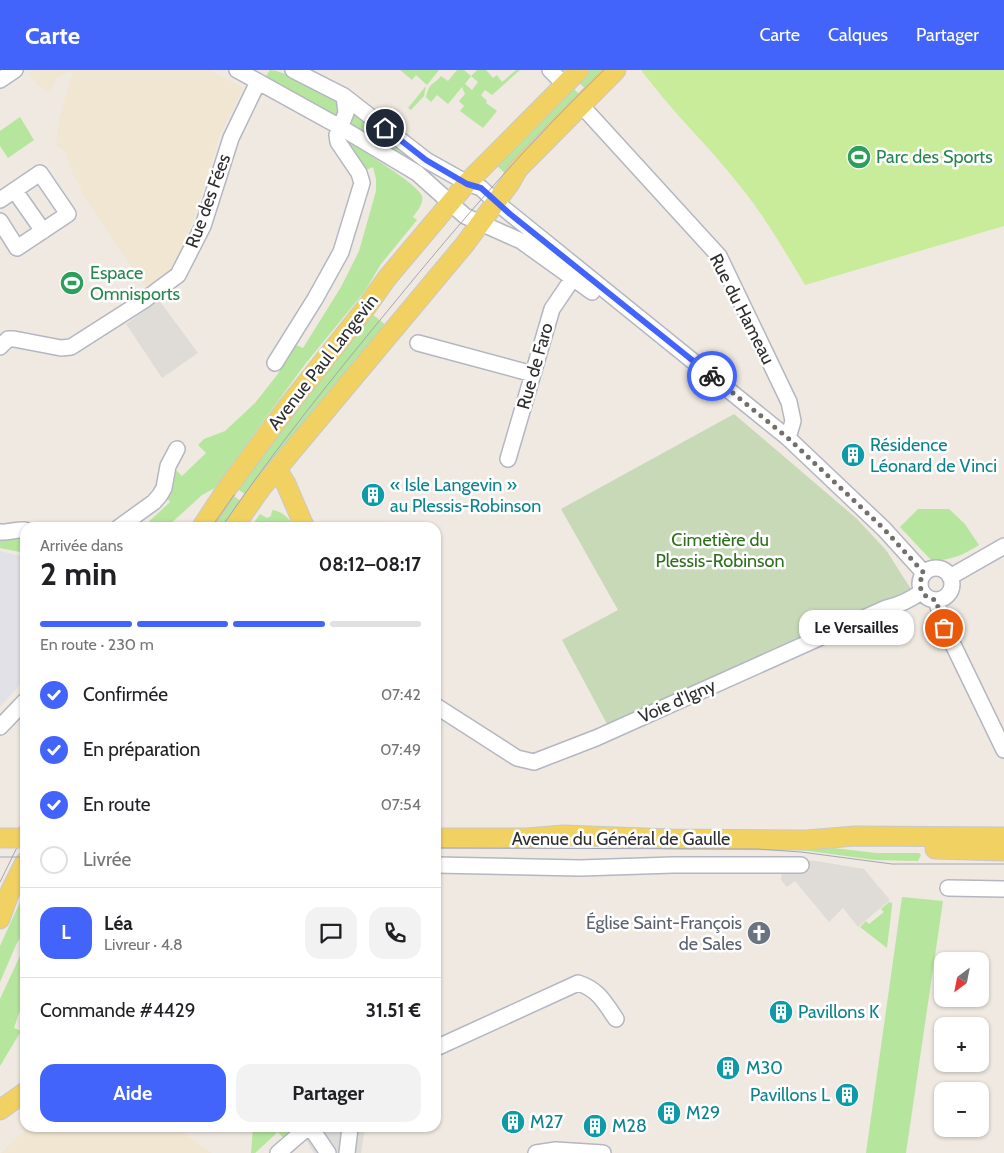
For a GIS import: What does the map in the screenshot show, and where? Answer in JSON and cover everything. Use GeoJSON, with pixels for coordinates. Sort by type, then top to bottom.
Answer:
{"type":"FeatureCollection","features":[{"type":"Feature","properties":{"kind":"main road","name":"Avenue Paul Langevin"},"geometry":{"type":"LineString","coordinates":[[205,522],[228,487],[288,406],[387,278],[467,184],[579,70]]}},
{"type":"Feature","properties":{"kind":"main road","name":"Avenue Paul Langevin"},"geometry":{"type":"LineString","coordinates":[[237,522],[277,468],[465,244],[518,169],[616,70]]}},
{"type":"Feature","properties":{"kind":"main road"},"geometry":{"type":"LineString","coordinates":[[277,468],[302,522]]}},
{"type":"Feature","properties":{"kind":"main road"},"geometry":{"type":"LineString","coordinates":[[262,487],[288,501],[302,522]]}},
{"type":"Feature","properties":{"kind":"main road","name":"Avenue du Général de Gaulle"},"geometry":{"type":"LineString","coordinates":[[441,838],[528,838],[563,835],[672,839],[806,840],[847,844],[1004,851]]}},
{"type":"Feature","properties":{"kind":"main road","name":"Avenue du Général de Gaulle"},"geometry":{"type":"LineString","coordinates":[[806,840],[854,836],[1004,837]]}},
{"type":"Feature","properties":{"kind":"main road"},"geometry":{"type":"LineString","coordinates":[[0,838],[20,838]]}},
{"type":"Feature","properties":{"kind":"main road"},"geometry":{"type":"LineString","coordinates":[[0,919],[9,894],[20,872]]}},
{"type":"Feature","properties":{"kind":"main road"},"geometry":{"type":"LineString","coordinates":[[0,1110],[20,1096]]}},
{"type":"Feature","properties":{"kind":"street"},"geometry":{"type":"LineString","coordinates":[[0,80],[15,70]]}},
{"type":"Feature","properties":{"kind":"street"},"geometry":{"type":"LineString","coordinates":[[237,70],[340,127],[417,173],[466,216],[521,242],[698,365]]}},
{"type":"Feature","properties":{"kind":"street"},"geometry":{"type":"LineString","coordinates":[[293,70],[344,96],[426,160],[467,184],[481,188],[788,438],[884,529],[924,573]]}},
{"type":"Feature","properties":{"kind":"street"},"geometry":{"type":"LineString","coordinates":[[550,70],[564,84]]}},
{"type":"Feature","properties":{"kind":"street","name":"Rue des Fées"},"geometry":{"type":"LineString","coordinates":[[2,344],[14,339],[60,348],[72,347],[143,301],[178,275],[203,226],[231,138],[258,82]]}},
{"type":"Feature","properties":{"kind":"street"},"geometry":{"type":"LineString","coordinates":[[274,362],[315,299],[341,252],[362,183],[359,173],[338,142],[337,135],[346,113],[344,96]]}},
{"type":"Feature","properties":{"kind":"street","name":"Rue du Hameau"},"geometry":{"type":"LineString","coordinates":[[581,105],[718,256],[789,402],[793,421],[788,438]]}},
{"type":"Feature","properties":{"kind":"street"},"geometry":{"type":"LineString","coordinates":[[0,200],[40,173],[68,214],[17,248],[0,221]]}},
{"type":"Feature","properties":{"kind":"street"},"geometry":{"type":"LineString","coordinates":[[15,190],[43,231]]}},
{"type":"Feature","properties":{"kind":"street"},"geometry":{"type":"LineString","coordinates":[[573,278],[587,281],[617,304],[626,307]]}},
{"type":"Feature","properties":{"kind":"street","name":"Rue de Faro"},"geometry":{"type":"LineString","coordinates":[[508,459],[552,309],[573,278]]}},
{"type":"Feature","properties":{"kind":"street"},"geometry":{"type":"LineString","coordinates":[[418,343],[533,374]]}},
{"type":"Feature","properties":{"kind":"street"},"geometry":{"type":"LineString","coordinates":[[126,522],[154,502],[160,495],[164,488],[168,466],[177,449]]}},
{"type":"Feature","properties":{"kind":"street"},"geometry":{"type":"LineString","coordinates":[[0,532],[8,533],[20,530]]}},
{"type":"Feature","properties":{"kind":"street"},"geometry":{"type":"LineString","coordinates":[[950,578],[1004,546]]}},
{"type":"Feature","properties":{"kind":"street"},"geometry":{"type":"LineString","coordinates":[[933,568],[943,570],[950,578],[952,582],[946,597],[936,600],[928,598],[922,592],[920,582],[924,573],[933,568]]}},
{"type":"Feature","properties":{"kind":"street","name":"Voie d'Igny"},"geometry":{"type":"LineString","coordinates":[[441,709],[517,758],[534,762],[596,738],[873,614],[912,599],[922,592]]}},
{"type":"Feature","properties":{"kind":"street"},"geometry":{"type":"LineString","coordinates":[[936,600],[944,628],[1004,750]]}},
{"type":"Feature","properties":{"kind":"street"},"geometry":{"type":"LineString","coordinates":[[0,727],[20,706]]}},
{"type":"Feature","properties":{"kind":"street"},"geometry":{"type":"LineString","coordinates":[[672,839],[673,865]]}},
{"type":"Feature","properties":{"kind":"street","name":"Avenue du Général de Gaulle"},"geometry":{"type":"LineString","coordinates":[[441,865],[580,868],[673,865],[801,865]]}},
{"type":"Feature","properties":{"kind":"street"},"geometry":{"type":"LineString","coordinates":[[948,888],[1004,889]]}},
{"type":"Feature","properties":{"kind":"street"},"geometry":{"type":"LineString","coordinates":[[441,1046],[578,983],[589,986],[598,994],[616,1019]]}},
{"type":"Feature","properties":{"kind":"street"},"geometry":{"type":"LineString","coordinates":[[278,1153],[304,1132]]}},
{"type":"Feature","properties":{"kind":"street"},"geometry":{"type":"LineString","coordinates":[[312,1132],[328,1153]]}},
{"type":"Feature","properties":{"kind":"street"},"geometry":{"type":"LineString","coordinates":[[347,1153],[350,1132]]}},
{"type":"Feature","properties":{"kind":"street"},"geometry":{"type":"LineString","coordinates":[[536,1153],[556,1150],[603,1153]]}},
{"type":"Feature","properties":{"kind":"shaded area"},"geometry":{"type":"Polygon","coordinates":[[[35,70],[210,70],[243,88],[220,134],[194,218],[176,263],[159,281],[147,290],[80,190],[82,188],[72,172],[66,152],[59,148],[56,143],[59,120],[73,71],[57,77],[51,92],[38,85],[29,74],[35,70]]]}},
{"type":"Feature","properties":{"kind":"shaded area"},"geometry":{"type":"Polygon","coordinates":[[[159,300],[198,353],[162,378],[126,324],[159,300]]]}},
{"type":"Feature","properties":{"kind":"shaded area"},"geometry":{"type":"Polygon","coordinates":[[[0,551],[20,556],[20,685],[0,707],[0,551]]]}},
{"type":"Feature","properties":{"kind":"shaded area"},"geometry":{"type":"Polygon","coordinates":[[[782,859],[816,861],[864,869],[890,900],[858,927],[843,908],[829,922],[795,881],[787,887],[781,880],[782,859]]]}},
{"type":"Feature","properties":{"kind":"shaded area"},"geometry":{"type":"Polygon","coordinates":[[[24,1132],[183,1132],[212,1153],[1,1153],[24,1132]]]}},
{"type":"Feature","properties":{"kind":"shaded area"},"geometry":{"type":"Polygon","coordinates":[[[299,1132],[364,1132],[361,1153],[314,1153],[299,1132]]]}},
{"type":"Feature","properties":{"kind":"green space"},"geometry":{"type":"Polygon","coordinates":[[[270,70],[286,74],[340,104],[339,116],[333,115],[290,90],[264,79],[270,70]]]}},
{"type":"Feature","properties":{"kind":"green space"},"geometry":{"type":"Polygon","coordinates":[[[400,70],[439,70],[427,85],[416,75],[412,80],[400,70]]]}},
{"type":"Feature","properties":{"kind":"green space"},"geometry":{"type":"Polygon","coordinates":[[[457,70],[464,70],[471,76],[477,70],[486,70],[493,78],[497,75],[502,82],[516,70],[520,70],[492,95],[485,90],[481,95],[487,101],[486,103],[497,111],[483,128],[460,111],[464,106],[459,101],[465,94],[462,87],[448,104],[437,95],[431,102],[426,97],[430,86],[441,76],[448,81],[457,70]],[[471,76],[465,84],[472,90],[478,82],[471,76]]]}},
{"type":"Feature","properties":{"kind":"green space"},"geometry":{"type":"Polygon","coordinates":[[[586,70],[611,70],[590,93],[576,80],[586,70]]]}},
{"type":"Feature","properties":{"kind":"green space","name":"Parc des Sports"},"geometry":{"type":"Polygon","coordinates":[[[641,70],[1004,70],[1004,226],[805,285],[774,234],[749,198],[641,70]]]}},
{"type":"Feature","properties":{"kind":"green space"},"geometry":{"type":"Polygon","coordinates":[[[570,85],[584,99],[509,177],[495,164],[570,85]]]}},
{"type":"Feature","properties":{"kind":"green space"},"geometry":{"type":"Polygon","coordinates":[[[426,86],[424,96],[411,110],[408,108],[426,86]]]}},
{"type":"Feature","properties":{"kind":"green space"},"geometry":{"type":"Polygon","coordinates":[[[352,112],[433,171],[430,175],[347,126],[352,112]]]}},
{"type":"Feature","properties":{"kind":"green space"},"geometry":{"type":"Polygon","coordinates":[[[20,117],[34,140],[8,158],[0,146],[0,131],[20,117]]]}},
{"type":"Feature","properties":{"kind":"green space"},"geometry":{"type":"Polygon","coordinates":[[[347,141],[388,167],[418,191],[422,196],[422,202],[413,217],[417,220],[381,264],[365,291],[306,363],[215,488],[202,495],[172,522],[148,522],[170,502],[166,496],[169,490],[173,489],[172,473],[176,470],[182,476],[206,453],[198,445],[204,439],[225,431],[255,403],[277,375],[296,345],[303,348],[341,287],[359,251],[376,191],[373,167],[364,171],[345,148],[347,141]]]}},
{"type":"Feature","properties":{"kind":"green space"},"geometry":{"type":"Polygon","coordinates":[[[367,310],[387,326],[249,497],[233,486],[367,310]]]}},
{"type":"Feature","properties":{"kind":"green space","name":"Cimetière du Plessis-Robinson"},"geometry":{"type":"Polygon","coordinates":[[[734,414],[856,518],[886,550],[911,589],[607,724],[562,640],[618,610],[561,509],[734,414]]]}},
{"type":"Feature","properties":{"kind":"green space"},"geometry":{"type":"Polygon","coordinates":[[[228,492],[245,504],[230,522],[209,522],[228,492]]]}},
{"type":"Feature","properties":{"kind":"green space"},"geometry":{"type":"Polygon","coordinates":[[[918,509],[949,509],[965,524],[979,545],[956,557],[944,560],[931,560],[900,527],[918,509]]]}},
{"type":"Feature","properties":{"kind":"green space"},"geometry":{"type":"Polygon","coordinates":[[[272,510],[276,511],[283,514],[291,522],[254,522],[260,514],[267,518],[271,516],[272,510]]]}},
{"type":"Feature","properties":{"kind":"green space"},"geometry":{"type":"Polygon","coordinates":[[[20,536],[20,552],[0,548],[0,537],[20,536]]]}},
{"type":"Feature","properties":{"kind":"green space"},"geometry":{"type":"Polygon","coordinates":[[[817,846],[876,853],[919,853],[921,855],[918,861],[875,860],[794,849],[817,846]]]}},
{"type":"Feature","properties":{"kind":"green space"},"geometry":{"type":"Polygon","coordinates":[[[902,897],[943,901],[906,1153],[866,1153],[902,897]]]}},
{"type":"Feature","properties":{"kind":"green space"},"geometry":{"type":"Polygon","coordinates":[[[20,902],[20,938],[0,982],[0,946],[20,902]]]}},
{"type":"Feature","properties":{"kind":"green space"},"geometry":{"type":"Polygon","coordinates":[[[889,902],[892,902],[892,906],[887,948],[860,927],[866,921],[869,924],[884,912],[881,909],[889,902]]]}},
{"type":"Feature","properties":{"kind":"green space"},"geometry":{"type":"Polygon","coordinates":[[[20,956],[20,1010],[14,1028],[20,1031],[20,1033],[0,1066],[0,999],[20,956]]]}},
{"type":"Feature","properties":{"kind":"green space"},"geometry":{"type":"Polygon","coordinates":[[[253,1132],[278,1132],[255,1153],[251,1153],[253,1132]]]}},
{"type":"Feature","properties":{"kind":"green space"},"geometry":{"type":"Polygon","coordinates":[[[278,1132],[294,1132],[285,1140],[278,1132]]]}},
{"type":"Feature","properties":{"kind":"tram line"},"geometry":{"type":"LineString","coordinates":[[225,522],[305,414],[419,272],[522,154],[604,70]]}},
{"type":"Feature","properties":{"kind":"tram line"},"geometry":{"type":"LineString","coordinates":[[215,522],[234,495]]}},
{"type":"Feature","properties":{"kind":"tram line"},"geometry":{"type":"LineString","coordinates":[[15,837],[20,827]]}},
{"type":"Feature","properties":{"kind":"tram line"},"geometry":{"type":"LineString","coordinates":[[0,882],[20,841]]}},
{"type":"Feature","properties":{"kind":"tram line"},"geometry":{"type":"LineString","coordinates":[[441,848],[758,849],[801,852],[892,864],[1004,864]]}},
{"type":"Feature","properties":{"kind":"tram line"},"geometry":{"type":"LineString","coordinates":[[0,857],[20,857]]}},
{"type":"Feature","properties":{"kind":"way so far"},"geometry":{"type":"LineString","coordinates":[[712,376],[788,438],[884,529],[924,573],[921,577],[920,587],[924,595],[932,600],[936,600],[944,628]]}},
{"type":"Feature","properties":{"kind":"place","name":"Parc des Sports"},"geometry":{"type":"Point","coordinates":[859,157]}},
{"type":"Feature","properties":{"kind":"place","name":"Espace Omnisports"},"geometry":{"type":"Point","coordinates":[72,283]}},
{"type":"Feature","properties":{"kind":"place","name":"Résidence Léonard de Vinci"},"geometry":{"type":"Point","coordinates":[853,455]}},
{"type":"Feature","properties":{"kind":"place","name":"« Isle Langevin » au Plessis-Robinson"},"geometry":{"type":"Point","coordinates":[373,495]}},
{"type":"Feature","properties":{"kind":"place","name":"Le Versailles"},"geometry":{"type":"Point","coordinates":[944,628]}},
{"type":"Feature","properties":{"kind":"place","name":"Église Saint-François de Sales"},"geometry":{"type":"Point","coordinates":[759,933]}},
{"type":"Feature","properties":{"kind":"place","name":"Pavillons K"},"geometry":{"type":"Point","coordinates":[781,1012]}},
{"type":"Feature","properties":{"kind":"place","name":"M30"},"geometry":{"type":"Point","coordinates":[728,1068]}},
{"type":"Feature","properties":{"kind":"place","name":"Pavillons L"},"geometry":{"type":"Point","coordinates":[847,1095]}},
{"type":"Feature","properties":{"kind":"place","name":"M29"},"geometry":{"type":"Point","coordinates":[669,1113]}},
{"type":"Feature","properties":{"kind":"place","name":"M27"},"geometry":{"type":"Point","coordinates":[513,1122]}},
{"type":"Feature","properties":{"kind":"place","name":"M28"},"geometry":{"type":"Point","coordinates":[595,1126]}},
{"type":"Feature","properties":{"kind":"route"},"geometry":{"type":"LineString","coordinates":[[385,128],[426,160],[467,184],[481,188],[510,214],[712,376]]}}]}
